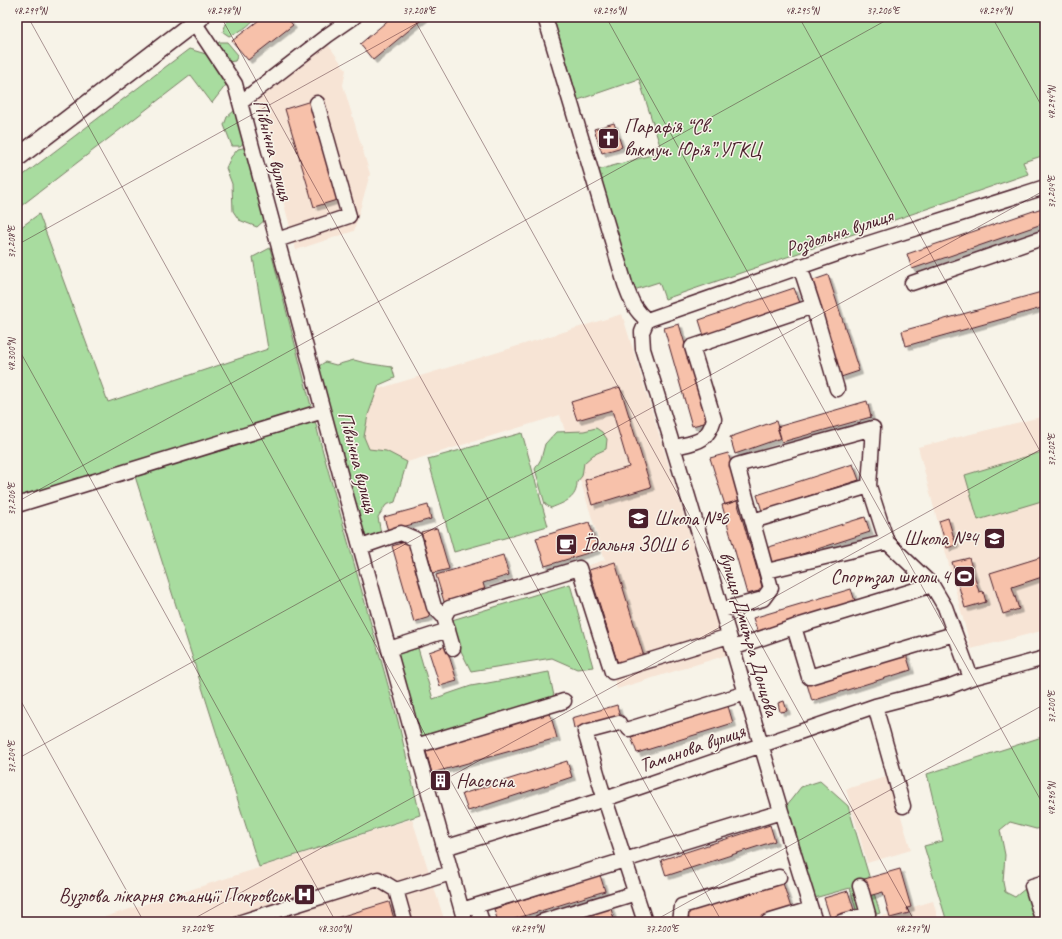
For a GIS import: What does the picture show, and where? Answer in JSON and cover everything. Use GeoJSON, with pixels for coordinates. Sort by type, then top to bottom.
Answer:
{"type":"FeatureCollection","features":[{"type":"Feature","properties":{"kind":"main road"},"geometry":{"type":"LineString","coordinates":[[17,158],[198,20]]}},
{"type":"Feature","properties":{"kind":"street"},"geometry":{"type":"LineString","coordinates":[[240,103],[328,35],[354,17]]}},
{"type":"Feature","properties":{"kind":"street"},"geometry":{"type":"LineString","coordinates":[[546,17],[625,284],[632,303],[638,313],[647,320]]}},
{"type":"Feature","properties":{"kind":"street","name":"Північна вулиця"},"geometry":{"type":"LineString","coordinates":[[198,20],[235,84],[323,411],[463,916]]}},
{"type":"Feature","properties":{"kind":"street"},"geometry":{"type":"LineString","coordinates":[[277,240],[349,216],[317,103]]}},
{"type":"Feature","properties":{"kind":"street","name":"Роздольна вулиця"},"geometry":{"type":"LineString","coordinates":[[647,320],[800,266],[1045,187]]}},
{"type":"Feature","properties":{"kind":"street"},"geometry":{"type":"LineString","coordinates":[[912,282],[1045,237]]}},
{"type":"Feature","properties":{"kind":"street"},"geometry":{"type":"LineString","coordinates":[[800,266],[837,389]]}},
{"type":"Feature","properties":{"kind":"street"},"geometry":{"type":"LineString","coordinates":[[674,447],[702,440],[711,430],[714,419],[692,347],[813,306]]}},
{"type":"Feature","properties":{"kind":"street","name":"вулиця Дмитра Донцова"},"geometry":{"type":"LineString","coordinates":[[647,320],[642,332],[643,349],[674,447],[761,745],[813,915]]}},
{"type":"Feature","properties":{"kind":"street"},"geometry":{"type":"LineString","coordinates":[[17,505],[323,411]]}},
{"type":"Feature","properties":{"kind":"street"},"geometry":{"type":"LineString","coordinates":[[722,610],[763,599],[771,588],[737,465],[873,428],[869,486],[887,542],[932,585],[945,607],[971,678]]}},
{"type":"Feature","properties":{"kind":"street"},"geometry":{"type":"LineString","coordinates":[[753,521],[869,486]]}},
{"type":"Feature","properties":{"kind":"street"},"geometry":{"type":"LineString","coordinates":[[361,547],[401,534],[415,539],[434,607],[446,624],[453,648]]}},
{"type":"Feature","properties":{"kind":"street"},"geometry":{"type":"LineString","coordinates":[[767,571],[887,542]]}},
{"type":"Feature","properties":{"kind":"street"},"geometry":{"type":"LineString","coordinates":[[446,624],[449,608],[579,568],[612,672],[794,627],[932,585]]}},
{"type":"Feature","properties":{"kind":"street"},"geometry":{"type":"LineString","coordinates":[[389,649],[446,624]]}},
{"type":"Feature","properties":{"kind":"street"},"geometry":{"type":"LineString","coordinates":[[794,627],[809,677],[954,634]]}},
{"type":"Feature","properties":{"kind":"street","name":"Таманова вулиця"},"geometry":{"type":"LineString","coordinates":[[444,848],[605,799],[876,706],[950,693],[971,678],[1045,658]]}},
{"type":"Feature","properties":{"kind":"street"},"geometry":{"type":"LineString","coordinates":[[645,922],[585,732],[624,726],[746,693]]}},
{"type":"Feature","properties":{"kind":"street"},"geometry":{"type":"LineString","coordinates":[[416,746],[564,701]]}},
{"type":"Feature","properties":{"kind":"street"},"geometry":{"type":"LineString","coordinates":[[876,706],[902,806]]}},
{"type":"Feature","properties":{"kind":"street"},"geometry":{"type":"LineString","coordinates":[[463,916],[477,906],[781,812]]}},
{"type":"Feature","properties":{"kind":"street"},"geometry":{"type":"LineString","coordinates":[[396,890],[451,873]]}},
{"type":"Feature","properties":{"kind":"street"},"geometry":{"type":"LineString","coordinates":[[680,922],[682,906],[779,877]]}},
{"type":"Feature","properties":{"kind":"street"},"geometry":{"type":"LineString","coordinates":[[241,922],[378,879],[396,890],[405,922]]}},
{"type":"Feature","properties":{"kind":"street"},"geometry":{"type":"LineString","coordinates":[[1043,922],[1032,886],[1045,882]]}},
{"type":"Feature","properties":{"kind":"street"},"geometry":{"type":"LineString","coordinates":[[841,922],[868,914],[860,886]]}},
{"type":"Feature","properties":{"kind":"street"},"geometry":{"type":"LineString","coordinates":[[541,922],[636,893]]}},
{"type":"Feature","properties":{"kind":"street"},"geometry":{"type":"LineString","coordinates":[[477,906],[482,922]]}},
{"type":"Feature","properties":{"kind":"street"},"geometry":{"type":"LineString","coordinates":[[768,922],[813,915]]}},
{"type":"Feature","properties":{"kind":"shaded area"},"geometry":{"type":"Polygon","coordinates":[[[327,43],[346,70],[343,85],[370,174],[354,231],[296,250],[256,97],[327,43]]]}},
{"type":"Feature","properties":{"kind":"shaded area","name":"Школа №6"},"geometry":{"type":"Polygon","coordinates":[[[622,314],[727,655],[617,689],[579,568],[605,560],[560,415],[362,476],[339,401],[622,314]]]}},
{"type":"Feature","properties":{"kind":"shaded area","name":"Школа №4"},"geometry":{"type":"Polygon","coordinates":[[[1045,416],[1045,630],[971,649],[918,447],[1045,416]]]}},
{"type":"Feature","properties":{"kind":"shaded area"},"geometry":{"type":"Polygon","coordinates":[[[889,776],[911,850],[867,863],[846,789],[889,776]]]}},
{"type":"Feature","properties":{"kind":"shaded area","name":"Вузлова лікарня станції Покровськ"},"geometry":{"type":"Polygon","coordinates":[[[412,819],[445,922],[89,922],[412,819]]]}},
{"type":"Feature","properties":{"kind":"shaded area"},"geometry":{"type":"Polygon","coordinates":[[[933,901],[939,922],[863,922],[933,901]]]}},
{"type":"Feature","properties":{"kind":"green space"},"geometry":{"type":"Polygon","coordinates":[[[231,17],[255,17],[247,26],[229,36],[223,32],[226,23],[231,17]]]}},
{"type":"Feature","properties":{"kind":"green space"},"geometry":{"type":"Polygon","coordinates":[[[553,17],[1045,17],[1045,155],[1023,162],[1028,174],[665,299],[659,282],[634,290],[598,170],[662,152],[639,79],[578,100],[553,17]]]}},
{"type":"Feature","properties":{"kind":"green space"},"geometry":{"type":"Polygon","coordinates":[[[219,42],[227,42],[238,55],[235,61],[228,62],[217,45],[219,42]]]}},
{"type":"Feature","properties":{"kind":"green space"},"geometry":{"type":"Polygon","coordinates":[[[189,49],[206,54],[226,85],[212,103],[191,75],[17,209],[17,180],[189,49]]]}},
{"type":"Feature","properties":{"kind":"green space"},"geometry":{"type":"Polygon","coordinates":[[[235,110],[245,142],[240,146],[232,146],[224,125],[227,117],[235,110]]]}},
{"type":"Feature","properties":{"kind":"green space"},"geometry":{"type":"Polygon","coordinates":[[[247,147],[267,218],[257,227],[239,220],[233,211],[232,184],[226,168],[231,157],[238,149],[247,147]]]}},
{"type":"Feature","properties":{"kind":"green space"},"geometry":{"type":"Polygon","coordinates":[[[39,214],[108,402],[268,349],[253,257],[270,248],[323,452],[398,721],[420,815],[259,867],[133,470],[17,510],[17,230],[39,214]]]}},
{"type":"Feature","properties":{"kind":"green space"},"geometry":{"type":"Polygon","coordinates":[[[354,360],[392,367],[395,378],[379,385],[368,415],[364,437],[369,449],[386,451],[407,462],[395,502],[386,505],[378,517],[381,534],[363,539],[319,377],[319,366],[325,362],[336,365],[354,360]]]}},
{"type":"Feature","properties":{"kind":"green space"},"geometry":{"type":"Polygon","coordinates":[[[596,428],[602,432],[607,439],[606,449],[593,455],[584,463],[582,476],[577,482],[575,492],[572,496],[565,502],[551,508],[545,504],[535,469],[541,459],[545,444],[556,432],[584,431],[596,428]]]}},
{"type":"Feature","properties":{"kind":"green space"},"geometry":{"type":"Polygon","coordinates":[[[522,433],[548,526],[454,552],[428,459],[522,433]]]}},
{"type":"Feature","properties":{"kind":"green space"},"geometry":{"type":"Polygon","coordinates":[[[1045,451],[1045,500],[978,520],[965,475],[1045,451]]]}},
{"type":"Feature","properties":{"kind":"green space"},"geometry":{"type":"Polygon","coordinates":[[[570,584],[593,667],[577,669],[552,658],[471,671],[459,647],[452,620],[570,584]]]}},
{"type":"Feature","properties":{"kind":"green space"},"geometry":{"type":"Polygon","coordinates":[[[418,648],[433,699],[471,686],[549,672],[554,696],[421,738],[398,654],[418,648]]]}},
{"type":"Feature","properties":{"kind":"green space"},"geometry":{"type":"Polygon","coordinates":[[[1045,736],[1045,828],[1036,829],[1010,822],[1000,830],[1005,855],[1003,882],[1005,892],[1015,897],[1026,888],[1036,918],[1022,922],[947,922],[924,846],[943,841],[927,774],[1045,736]]]}},
{"type":"Feature","properties":{"kind":"green space"},"geometry":{"type":"Polygon","coordinates":[[[820,781],[848,806],[880,913],[859,920],[850,888],[811,899],[783,810],[801,787],[820,781]]]}},
{"type":"Feature","properties":{"kind":"building"},"geometry":{"type":"Polygon","coordinates":[[[263,17],[286,17],[293,25],[248,60],[232,41],[263,17]]]}},
{"type":"Feature","properties":{"kind":"building"},"geometry":{"type":"Polygon","coordinates":[[[392,17],[425,17],[373,60],[360,44],[392,17]]]}},
{"type":"Feature","properties":{"kind":"building"},"geometry":{"type":"Polygon","coordinates":[[[311,101],[340,199],[314,207],[285,109],[311,101]]]}},
{"type":"Feature","properties":{"kind":"building","name":"Парафія “Св. влкмуч. Юрія”,УГКЦ"},"geometry":{"type":"Polygon","coordinates":[[[614,123],[622,147],[602,153],[594,129],[614,123]]]}},
{"type":"Feature","properties":{"kind":"building"},"geometry":{"type":"Polygon","coordinates":[[[1045,207],[1045,223],[912,269],[907,254],[1045,207]]]}},
{"type":"Feature","properties":{"kind":"building"},"geometry":{"type":"Polygon","coordinates":[[[828,275],[859,371],[841,377],[811,281],[828,275]]]}},
{"type":"Feature","properties":{"kind":"building"},"geometry":{"type":"Polygon","coordinates":[[[794,288],[800,303],[704,336],[699,320],[794,288]]]}},
{"type":"Feature","properties":{"kind":"building"},"geometry":{"type":"Polygon","coordinates":[[[1045,291],[1045,307],[906,346],[902,331],[1045,291]]]}},
{"type":"Feature","properties":{"kind":"building"},"geometry":{"type":"Polygon","coordinates":[[[679,324],[708,422],[692,426],[664,328],[679,324]]]}},
{"type":"Feature","properties":{"kind":"building"},"geometry":{"type":"Polygon","coordinates":[[[620,387],[651,487],[592,505],[585,480],[629,467],[612,410],[577,420],[571,402],[620,387]]]}},
{"type":"Feature","properties":{"kind":"building"},"geometry":{"type":"Polygon","coordinates":[[[867,401],[871,417],[782,442],[777,427],[867,401]]]}},
{"type":"Feature","properties":{"kind":"building"},"geometry":{"type":"Polygon","coordinates":[[[776,421],[781,438],[735,454],[730,437],[776,421]]]}},
{"type":"Feature","properties":{"kind":"building"},"geometry":{"type":"Polygon","coordinates":[[[728,453],[742,499],[725,505],[710,458],[728,453]]]}},
{"type":"Feature","properties":{"kind":"building"},"geometry":{"type":"Polygon","coordinates":[[[853,464],[859,480],[762,511],[757,495],[853,464]]]}},
{"type":"Feature","properties":{"kind":"building"},"geometry":{"type":"Polygon","coordinates":[[[737,501],[763,590],[747,594],[722,505],[737,501]]]}},
{"type":"Feature","properties":{"kind":"building"},"geometry":{"type":"Polygon","coordinates":[[[428,505],[431,519],[388,531],[384,517],[428,505]]]}},
{"type":"Feature","properties":{"kind":"building"},"geometry":{"type":"Polygon","coordinates":[[[865,517],[870,532],[771,564],[766,548],[865,517]]]}},
{"type":"Feature","properties":{"kind":"building"},"geometry":{"type":"Polygon","coordinates":[[[948,518],[956,545],[947,548],[939,521],[948,518]]]}},
{"type":"Feature","properties":{"kind":"building","name":"Їдальня ЗОШ 6"},"geometry":{"type":"Polygon","coordinates":[[[589,522],[598,550],[545,566],[536,538],[589,522]]]}},
{"type":"Feature","properties":{"kind":"building"},"geometry":{"type":"Polygon","coordinates":[[[437,528],[449,569],[433,573],[421,532],[437,528]]]}},
{"type":"Feature","properties":{"kind":"building"},"geometry":{"type":"Polygon","coordinates":[[[408,541],[430,617],[414,622],[392,546],[408,541]]]}},
{"type":"Feature","properties":{"kind":"building"},"geometry":{"type":"Polygon","coordinates":[[[503,555],[509,575],[483,583],[486,593],[445,605],[436,575],[503,555]]]}},
{"type":"Feature","properties":{"kind":"building"},"geometry":{"type":"Polygon","coordinates":[[[1045,556],[1045,576],[1012,587],[1019,609],[1003,614],[990,573],[1045,556]]]}},
{"type":"Feature","properties":{"kind":"building","name":"Спортзал школи 4"},"geometry":{"type":"Polygon","coordinates":[[[969,558],[979,592],[983,591],[986,602],[965,608],[952,562],[969,558]]]}},
{"type":"Feature","properties":{"kind":"building"},"geometry":{"type":"Polygon","coordinates":[[[615,562],[644,657],[618,664],[589,570],[615,562]]]}},
{"type":"Feature","properties":{"kind":"building"},"geometry":{"type":"Polygon","coordinates":[[[851,589],[856,604],[758,633],[753,618],[851,589]]]}},
{"type":"Feature","properties":{"kind":"building"},"geometry":{"type":"Polygon","coordinates":[[[446,646],[457,681],[440,686],[429,652],[446,646]]]}},
{"type":"Feature","properties":{"kind":"building"},"geometry":{"type":"Polygon","coordinates":[[[906,654],[911,670],[812,701],[807,684],[906,654]]]}},
{"type":"Feature","properties":{"kind":"building"},"geometry":{"type":"Polygon","coordinates":[[[784,701],[787,711],[780,712],[778,703],[784,701]]]}},
{"type":"Feature","properties":{"kind":"building"},"geometry":{"type":"Polygon","coordinates":[[[617,705],[620,716],[574,728],[572,718],[617,705]]]}},
{"type":"Feature","properties":{"kind":"building"},"geometry":{"type":"Polygon","coordinates":[[[728,706],[733,723],[637,753],[631,737],[728,706]]]}},
{"type":"Feature","properties":{"kind":"building"},"geometry":{"type":"Polygon","coordinates":[[[550,713],[557,738],[432,773],[425,748],[550,713]]]}},
{"type":"Feature","properties":{"kind":"building"},"geometry":{"type":"Polygon","coordinates":[[[567,761],[572,777],[468,811],[462,794],[567,761]]]}},
{"type":"Feature","properties":{"kind":"building","name":"Насосна"},"geometry":{"type":"Polygon","coordinates":[[[442,775],[445,783],[438,785],[435,777],[442,775]]]}},
{"type":"Feature","properties":{"kind":"building"},"geometry":{"type":"Polygon","coordinates":[[[770,825],[775,841],[666,876],[661,860],[770,825]]]}},
{"type":"Feature","properties":{"kind":"building"},"geometry":{"type":"Polygon","coordinates":[[[900,869],[911,907],[907,908],[909,913],[890,918],[883,892],[865,897],[861,880],[900,869]]]}},
{"type":"Feature","properties":{"kind":"building"},"geometry":{"type":"Polygon","coordinates":[[[600,875],[605,891],[505,922],[498,922],[494,909],[600,875]]]}},
{"type":"Feature","properties":{"kind":"building"},"geometry":{"type":"Polygon","coordinates":[[[782,880],[792,911],[754,922],[690,922],[686,909],[782,880]]]}},
{"type":"Feature","properties":{"kind":"building"},"geometry":{"type":"Polygon","coordinates":[[[848,891],[855,913],[831,920],[824,898],[848,891]]]}},
{"type":"Feature","properties":{"kind":"building"},"geometry":{"type":"Polygon","coordinates":[[[389,902],[395,922],[323,922],[389,902]]]}},
{"type":"Feature","properties":{"kind":"building"},"geometry":{"type":"Polygon","coordinates":[[[610,906],[615,922],[559,922],[610,906]]]}},
{"type":"Feature","properties":{"kind":"place","name":"Парафія “Св. влкмуч. Юрія”,УГКЦ"},"geometry":{"type":"Point","coordinates":[608,138]}},
{"type":"Feature","properties":{"kind":"place","name":"Школа №6"},"geometry":{"type":"Point","coordinates":[638,518]}},
{"type":"Feature","properties":{"kind":"place","name":"Школа №4"},"geometry":{"type":"Point","coordinates":[994,538]}},
{"type":"Feature","properties":{"kind":"place","name":"Їдальня ЗОШ 6"},"geometry":{"type":"Point","coordinates":[567,544]}},
{"type":"Feature","properties":{"kind":"place","name":"Спортзал школи 4"},"geometry":{"type":"Point","coordinates":[965,576]}},
{"type":"Feature","properties":{"kind":"place","name":"Насосна"},"geometry":{"type":"Point","coordinates":[440,780]}},
{"type":"Feature","properties":{"kind":"place","name":"Вузлова лікарня станції Покровськ"},"geometry":{"type":"Point","coordinates":[305,895]}}]}
